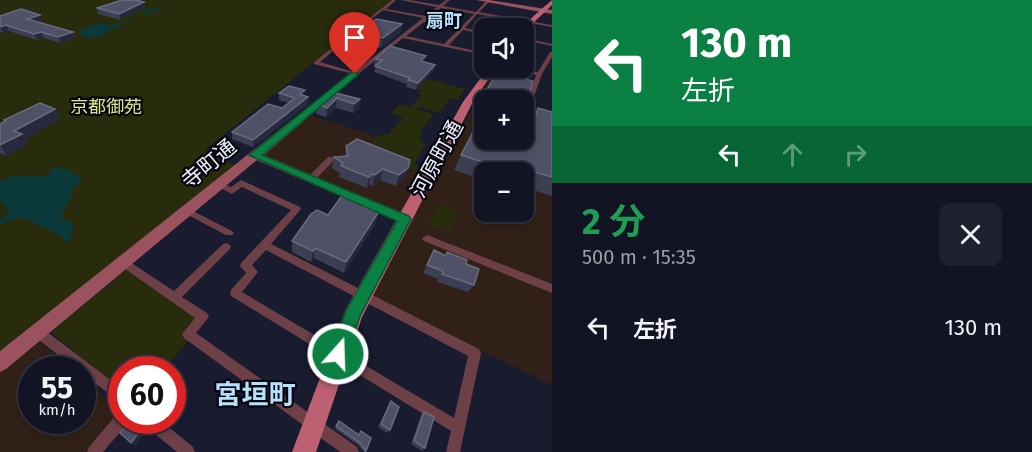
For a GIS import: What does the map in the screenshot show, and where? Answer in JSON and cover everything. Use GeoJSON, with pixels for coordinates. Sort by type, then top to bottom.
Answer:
{"type":"FeatureCollection","features":[{"type":"Feature","properties":{"kind":"main road"},"geometry":{"type":"LineString","coordinates":[[534,19],[548,10],[552,2]]}},
{"type":"Feature","properties":{"kind":"main road","name":"河原町通"},"geometry":{"type":"LineString","coordinates":[[304,452],[338,354],[363,295],[468,102],[485,78]]}},
{"type":"Feature","properties":{"kind":"street"},"geometry":{"type":"LineString","coordinates":[[355,74],[316,63],[394,0]]}},
{"type":"Feature","properties":{"kind":"street"},"geometry":{"type":"LineString","coordinates":[[402,0],[500,18]]}},
{"type":"Feature","properties":{"kind":"street","name":"寺町通"},"geometry":{"type":"LineString","coordinates":[[0,363],[448,0]]}},
{"type":"Feature","properties":{"kind":"street"},"geometry":{"type":"LineString","coordinates":[[479,0],[548,10]]}},
{"type":"Feature","properties":{"kind":"street"},"geometry":{"type":"LineString","coordinates":[[445,46],[488,1],[514,2],[548,10]]}},
{"type":"Feature","properties":{"kind":"street"},"geometry":{"type":"LineString","coordinates":[[382,9],[474,31]]}},
{"type":"Feature","properties":{"kind":"street"},"geometry":{"type":"LineString","coordinates":[[534,25],[552,26]]}},
{"type":"Feature","properties":{"kind":"street"},"geometry":{"type":"LineString","coordinates":[[402,36],[474,52]]}},
{"type":"Feature","properties":{"kind":"street"},"geometry":{"type":"LineString","coordinates":[[534,41],[552,45]]}},
{"type":"Feature","properties":{"kind":"street"},"geometry":{"type":"LineString","coordinates":[[533,90],[539,74],[552,53]]}},
{"type":"Feature","properties":{"kind":"street"},"geometry":{"type":"LineString","coordinates":[[534,73],[539,74]]}},
{"type":"Feature","properties":{"kind":"street"},"geometry":{"type":"LineString","coordinates":[[468,102],[474,104]]}},
{"type":"Feature","properties":{"kind":"street"},"geometry":{"type":"LineString","coordinates":[[255,155],[405,219]]}},
{"type":"Feature","properties":{"kind":"street"},"geometry":{"type":"LineString","coordinates":[[311,179],[331,159]]}},
{"type":"Feature","properties":{"kind":"street"},"geometry":{"type":"LineString","coordinates":[[219,184],[232,191],[242,183],[297,209],[245,266],[253,273],[235,292],[458,428]]}},
{"type":"Feature","properties":{"kind":"street"},"geometry":{"type":"LineString","coordinates":[[187,211],[229,233]]}},
{"type":"Feature","properties":{"kind":"street"},"geometry":{"type":"LineString","coordinates":[[427,239],[552,289]]}},
{"type":"Feature","properties":{"kind":"street"},"geometry":{"type":"LineString","coordinates":[[265,244],[475,353],[453,452]]}},
{"type":"Feature","properties":{"kind":"street"},"geometry":{"type":"LineString","coordinates":[[175,297],[226,247]]}},
{"type":"Feature","properties":{"kind":"street"},"geometry":{"type":"LineString","coordinates":[[124,263],[204,317],[188,334],[315,423],[352,452]]}},
{"type":"Feature","properties":{"kind":"street"},"geometry":{"type":"LineString","coordinates":[[38,332],[108,386]]}},
{"type":"Feature","properties":{"kind":"street"},"geometry":{"type":"LineString","coordinates":[[94,452],[109,434]]}},
{"type":"Feature","properties":{"kind":"street"},"geometry":{"type":"LineString","coordinates":[[166,434],[188,452]]}},
{"type":"Feature","properties":{"kind":"shaded area"},"geometry":{"type":"Polygon","coordinates":[[[166,7],[142,14],[118,28],[107,30],[102,36],[90,38],[80,35],[82,29],[100,23],[122,24],[143,13],[143,10],[166,7]]]}},
{"type":"Feature","properties":{"kind":"shaded area"},"geometry":{"type":"Polygon","coordinates":[[[488,79],[532,90],[482,90],[488,79]]]}},
{"type":"Feature","properties":{"kind":"shaded area"},"geometry":{"type":"Polygon","coordinates":[[[474,105],[474,150],[534,150],[534,106],[552,111],[552,385],[371,297],[412,220],[262,155],[310,115],[375,136],[369,144],[388,151],[384,161],[435,178],[474,105]]]}},
{"type":"Feature","properties":{"kind":"shaded area"},"geometry":{"type":"Polygon","coordinates":[[[55,166],[70,170],[83,181],[73,187],[62,216],[62,220],[69,220],[73,225],[70,239],[65,242],[54,232],[21,218],[12,219],[0,225],[0,221],[8,214],[6,206],[0,202],[0,182],[12,176],[47,176],[55,166]]]}},
{"type":"Feature","properties":{"kind":"shaded area"},"geometry":{"type":"Polygon","coordinates":[[[37,339],[57,356],[18,356],[18,434],[96,434],[96,389],[108,400],[108,427],[87,452],[0,452],[0,370],[37,339]]]}},
{"type":"Feature","properties":{"kind":"green space","name":"京都御苑"},"geometry":{"type":"Polygon","coordinates":[[[0,0],[391,0],[205,150],[236,166],[0,359],[0,0]]]}},
{"type":"Feature","properties":{"kind":"green space"},"geometry":{"type":"Polygon","coordinates":[[[422,77],[465,89],[458,100],[451,98],[439,113],[419,107],[417,109],[433,114],[422,130],[420,141],[426,144],[414,164],[419,166],[416,172],[386,155],[389,151],[369,144],[376,136],[380,137],[384,133],[388,135],[403,117],[391,113],[400,104],[411,107],[421,95],[418,93],[420,90],[417,89],[424,81],[422,77]]]}},
{"type":"Feature","properties":{"kind":"green space"},"geometry":{"type":"Polygon","coordinates":[[[438,203],[459,211],[450,233],[428,224],[438,203]]]}},
{"type":"Feature","properties":{"kind":"green space"},"geometry":{"type":"Polygon","coordinates":[[[127,269],[198,317],[182,334],[189,340],[175,356],[108,356],[108,381],[96,371],[96,356],[79,356],[51,332],[127,269]]]}},
{"type":"Feature","properties":{"kind":"building"},"geometry":{"type":"Polygon","coordinates":[[[122,0],[144,2],[119,14],[97,8],[122,0]]]}},
{"type":"Feature","properties":{"kind":"building"},"geometry":{"type":"Polygon","coordinates":[[[21,9],[40,15],[27,19],[73,32],[58,37],[41,32],[34,34],[6,25],[0,27],[0,16],[21,9]]]}},
{"type":"Feature","properties":{"kind":"building"},"geometry":{"type":"Polygon","coordinates":[[[376,19],[402,24],[383,38],[352,31],[365,21],[372,23],[376,19]]]}},
{"type":"Feature","properties":{"kind":"building"},"geometry":{"type":"Polygon","coordinates":[[[390,46],[426,56],[421,61],[435,65],[418,83],[375,66],[382,60],[375,59],[390,46]]]}},
{"type":"Feature","properties":{"kind":"building"},"geometry":{"type":"Polygon","coordinates":[[[494,78],[521,78],[533,81],[531,90],[487,90],[494,78]]]}},
{"type":"Feature","properties":{"kind":"building"},"geometry":{"type":"Polygon","coordinates":[[[289,86],[305,90],[300,94],[308,97],[253,140],[232,132],[268,104],[282,108],[295,98],[279,93],[289,86]]]}},
{"type":"Feature","properties":{"kind":"building"},"geometry":{"type":"Polygon","coordinates":[[[332,92],[360,99],[354,104],[337,98],[327,108],[317,104],[332,92]]]}},
{"type":"Feature","properties":{"kind":"building"},"geometry":{"type":"Polygon","coordinates":[[[40,103],[55,109],[14,131],[22,134],[0,145],[0,124],[40,103]]]}},
{"type":"Feature","properties":{"kind":"building"},"geometry":{"type":"Polygon","coordinates":[[[538,108],[552,112],[552,177],[534,172],[534,162],[483,162],[461,155],[474,130],[474,150],[534,150],[534,120],[538,108]]]}},
{"type":"Feature","properties":{"kind":"building"},"geometry":{"type":"Polygon","coordinates":[[[357,139],[410,160],[408,168],[399,175],[383,169],[369,177],[341,166],[343,163],[334,157],[348,156],[346,146],[357,139]]]}},
{"type":"Feature","properties":{"kind":"building"},"geometry":{"type":"Polygon","coordinates":[[[344,193],[369,200],[367,203],[373,205],[378,213],[346,262],[315,248],[313,251],[292,241],[311,214],[317,210],[328,215],[344,193]]]}},
{"type":"Feature","properties":{"kind":"building"},"geometry":{"type":"Polygon","coordinates":[[[434,250],[446,256],[447,252],[467,260],[466,264],[479,269],[474,285],[442,274],[443,271],[427,265],[434,250]]]}},
{"type":"Feature","properties":{"kind":"building"},"geometry":{"type":"Polygon","coordinates":[[[391,401],[399,407],[390,430],[381,424],[391,401]]]}},
{"type":"Feature","properties":{"kind":"building"},"geometry":{"type":"Polygon","coordinates":[[[424,412],[434,417],[425,448],[414,441],[424,412]]]}},
{"type":"Feature","properties":{"kind":"building"},"geometry":{"type":"Polygon","coordinates":[[[339,421],[359,435],[361,431],[371,438],[366,451],[360,443],[336,426],[339,421]]]}},
{"type":"Feature","properties":{"kind":"building"},"geometry":{"type":"Polygon","coordinates":[[[121,434],[138,434],[131,443],[121,434]]]}},
{"type":"Feature","properties":{"kind":"district","name":"扇町"},"geometry":{"type":"Point","coordinates":[444,21]}},
{"type":"Feature","properties":{"kind":"district","name":"宮垣町"},"geometry":{"type":"Point","coordinates":[255,395]}},
{"type":"Feature","properties":{"kind":"route"},"geometry":{"type":"LineString","coordinates":[[338,354],[353,315],[405,219],[255,155],[355,74]]}}]}
